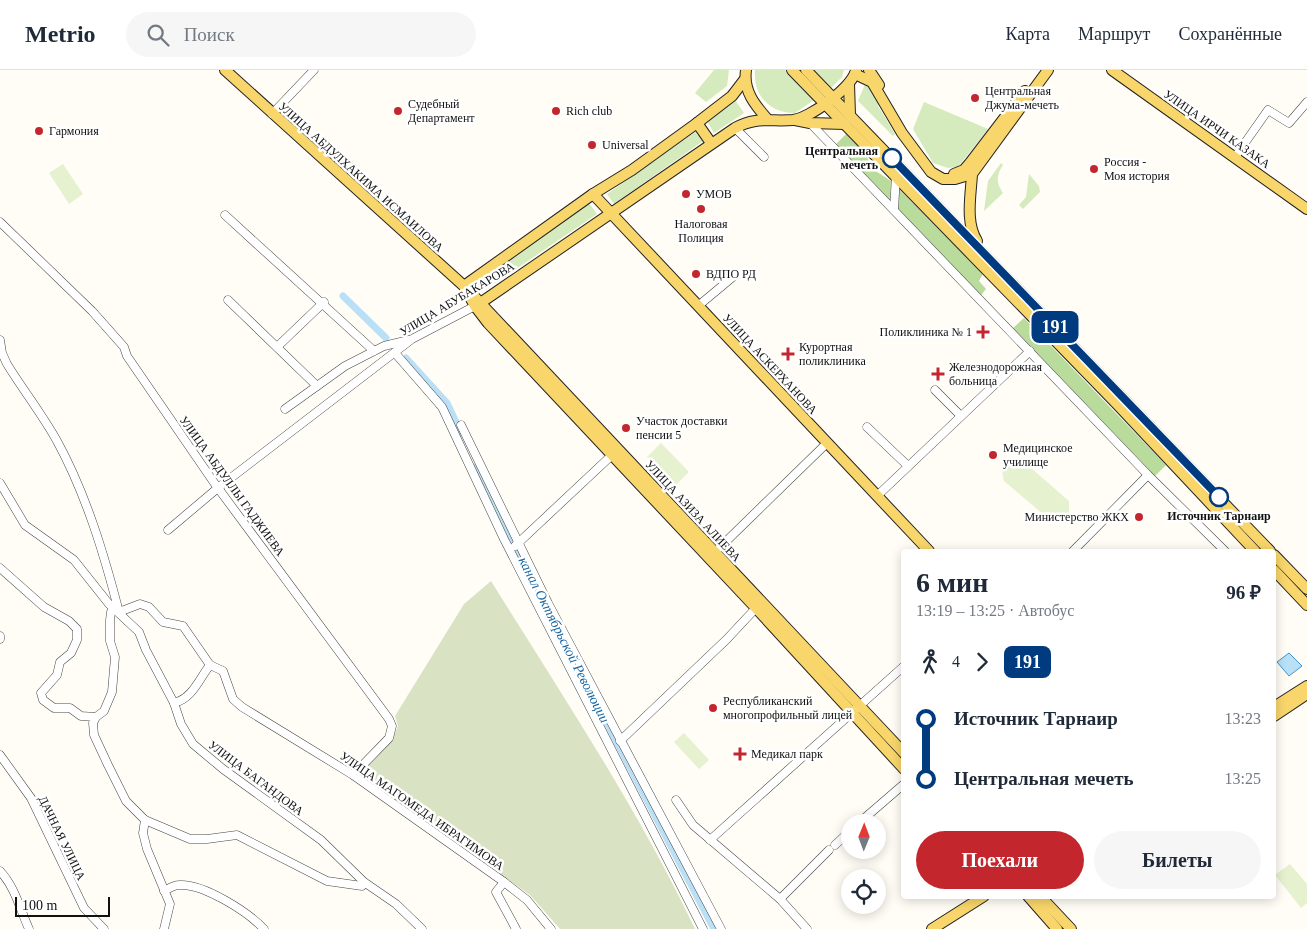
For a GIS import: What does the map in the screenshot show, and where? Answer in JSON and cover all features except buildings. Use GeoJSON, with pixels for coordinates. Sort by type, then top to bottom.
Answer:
{"type":"FeatureCollection","features":[{"type":"Feature","properties":{"kind":"main road","name":"УЛИЦА АБДУЛХАКИМА ИСМАИЛОВА"},"geometry":{"type":"LineString","coordinates":[[225,70],[464,286],[478,304]]}},
{"type":"Feature","properties":{"kind":"main road"},"geometry":{"type":"LineString","coordinates":[[792,70],[829,100]]}},
{"type":"Feature","properties":{"kind":"main road"},"geometry":{"type":"LineString","coordinates":[[806,70],[829,100],[847,119],[988,257],[1268,549]]}},
{"type":"Feature","properties":{"kind":"main road"},"geometry":{"type":"LineString","coordinates":[[869,70],[928,164],[935,170],[945,174],[956,174],[970,164],[1040,70]]}},
{"type":"Feature","properties":{"kind":"main road"},"geometry":{"type":"LineString","coordinates":[[988,257],[972,233],[970,212],[972,174],[1048,70]]}},
{"type":"Feature","properties":{"kind":"main road","name":"УЛИЦА ИРЧИ КАЗАКА"},"geometry":{"type":"LineString","coordinates":[[1112,70],[1307,209]]}},
{"type":"Feature","properties":{"kind":"main road","name":"УЛИЦА АБУБАКАРОВА"},"geometry":{"type":"LineString","coordinates":[[746,72],[751,101],[768,120]]}},
{"type":"Feature","properties":{"kind":"main road","name":"УЛИЦА АБУБАКАРОВА"},"geometry":{"type":"LineString","coordinates":[[464,286],[697,123],[732,96],[746,72]]}},
{"type":"Feature","properties":{"kind":"main road"},"geometry":{"type":"LineString","coordinates":[[855,72],[872,82],[902,133],[931,172],[943,179],[955,179],[972,174]]}},
{"type":"Feature","properties":{"kind":"main road","name":"УЛИЦА АБУБАКАРОВА"},"geometry":{"type":"LineString","coordinates":[[478,304],[735,128],[758,119],[795,120],[829,100],[849,84],[855,72]]}},
{"type":"Feature","properties":{"kind":"main road"},"geometry":{"type":"LineString","coordinates":[[849,84],[847,119],[896,175],[1253,549]]}},
{"type":"Feature","properties":{"kind":"main road"},"geometry":{"type":"LineString","coordinates":[[795,120],[810,123],[847,119]]}},
{"type":"Feature","properties":{"kind":"main road"},"geometry":{"type":"LineString","coordinates":[[697,123],[711,143]]}},
{"type":"Feature","properties":{"kind":"main road","name":"УЛИЦА АСКЕРХАНОВА"},"geometry":{"type":"LineString","coordinates":[[593,194],[927,549]]}},
{"type":"Feature","properties":{"kind":"main road","name":"УЛИЦА АЗИЗА АЛИЕВА"},"geometry":{"type":"LineString","coordinates":[[478,304],[612,455],[901,750]]}},
{"type":"Feature","properties":{"kind":"main road","name":"УЛИЦА АЗИЗА АЛИЕВА"},"geometry":{"type":"LineString","coordinates":[[478,304],[711,556],[756,608],[901,766]]}},
{"type":"Feature","properties":{"kind":"main road"},"geometry":{"type":"LineString","coordinates":[[1276,557],[1307,590]]}},
{"type":"Feature","properties":{"kind":"main road"},"geometry":{"type":"LineString","coordinates":[[1279,581],[1307,605]]}},
{"type":"Feature","properties":{"kind":"main road"},"geometry":{"type":"LineString","coordinates":[[1276,707],[1307,686]]}},
{"type":"Feature","properties":{"kind":"main road"},"geometry":{"type":"LineString","coordinates":[[1276,715],[1307,694]]}},
{"type":"Feature","properties":{"kind":"main road"},"geometry":{"type":"LineString","coordinates":[[932,929],[979,899]]}},
{"type":"Feature","properties":{"kind":"main road"},"geometry":{"type":"LineString","coordinates":[[1031,899],[1057,929]]}},
{"type":"Feature","properties":{"kind":"main road"},"geometry":{"type":"LineString","coordinates":[[1043,899],[1070,929]]}},
{"type":"Feature","properties":{"kind":"street"},"geometry":{"type":"LineString","coordinates":[[272,114],[314,70]]}},
{"type":"Feature","properties":{"kind":"street"},"geometry":{"type":"LineString","coordinates":[[1235,158],[1268,110],[1289,123],[1307,102]]}},
{"type":"Feature","properties":{"kind":"street"},"geometry":{"type":"LineString","coordinates":[[810,123],[1148,475],[1223,549]]}},
{"type":"Feature","properties":{"kind":"street"},"geometry":{"type":"LineString","coordinates":[[735,128],[764,157]]}},
{"type":"Feature","properties":{"kind":"street"},"geometry":{"type":"LineString","coordinates":[[895,211],[896,175]]}},
{"type":"Feature","properties":{"kind":"street"},"geometry":{"type":"LineString","coordinates":[[225,215],[324,302],[374,350]]}},
{"type":"Feature","properties":{"kind":"street","name":"УЛИЦА АБДУЛЛЫ ГАДЖИЕВА"},"geometry":{"type":"LineString","coordinates":[[0,222],[92,311],[124,347],[127,356],[219,487],[392,726],[390,738],[353,775]]}},
{"type":"Feature","properties":{"kind":"street"},"geometry":{"type":"LineString","coordinates":[[698,306],[734,276]]}},
{"type":"Feature","properties":{"kind":"street"},"geometry":{"type":"LineString","coordinates":[[228,300],[317,386]]}},
{"type":"Feature","properties":{"kind":"street"},"geometry":{"type":"LineString","coordinates":[[277,348],[324,302]]}},
{"type":"Feature","properties":{"kind":"street","name":"УЛИЦА АБУБАКАРОВА"},"geometry":{"type":"LineString","coordinates":[[168,530],[219,487],[412,339],[478,304]]}},
{"type":"Feature","properties":{"kind":"street"},"geometry":{"type":"LineString","coordinates":[[285,409],[345,366],[374,350],[412,339]]}},
{"type":"Feature","properties":{"kind":"street"},"geometry":{"type":"LineString","coordinates":[[0,340],[7,364],[56,440],[74,474],[108,570],[116,610],[110,620],[110,641],[115,657],[112,692],[104,711],[96,717],[93,723],[94,735],[126,801],[145,820],[190,839],[207,839],[237,834],[327,881],[362,886],[364,882]]}},
{"type":"Feature","properties":{"kind":"street"},"geometry":{"type":"LineString","coordinates":[[877,496],[1030,352]]}},
{"type":"Feature","properties":{"kind":"street"},"geometry":{"type":"LineString","coordinates":[[395,353],[442,407],[510,550],[703,929]]}},
{"type":"Feature","properties":{"kind":"street"},"geometry":{"type":"LineString","coordinates":[[935,390],[961,416]]}},
{"type":"Feature","properties":{"kind":"street"},"geometry":{"type":"LineString","coordinates":[[461,424],[614,730],[721,929]]}},
{"type":"Feature","properties":{"kind":"street"},"geometry":{"type":"LineString","coordinates":[[867,427],[908,466]]}},
{"type":"Feature","properties":{"kind":"street"},"geometry":{"type":"LineString","coordinates":[[711,556],[827,443]]}},
{"type":"Feature","properties":{"kind":"street"},"geometry":{"type":"LineString","coordinates":[[510,550],[612,455]]}},
{"type":"Feature","properties":{"kind":"street"},"geometry":{"type":"LineString","coordinates":[[1075,549],[1148,475]]}},
{"type":"Feature","properties":{"kind":"street","name":"УЛИЦА БАГАНДОВА"},"geometry":{"type":"LineString","coordinates":[[0,483],[25,524],[74,560],[116,610],[139,632],[146,650],[174,703],[181,724],[202,753],[335,852],[364,882],[396,904],[422,929]]}},
{"type":"Feature","properties":{"kind":"street"},"geometry":{"type":"LineString","coordinates":[[0,568],[44,607],[69,621],[77,629],[77,640],[71,653],[60,662],[57,675],[41,694],[43,700],[54,708],[65,708],[81,716],[96,717]]}},
{"type":"Feature","properties":{"kind":"street","name":"УЛИЦА МАГОМЕДА ИБРАГИМОВА"},"geometry":{"type":"LineString","coordinates":[[116,610],[140,604],[149,607],[162,622],[183,626],[210,665],[222,671],[233,699],[353,775],[504,882],[527,900],[550,929]]}},
{"type":"Feature","properties":{"kind":"street"},"geometry":{"type":"LineString","coordinates":[[620,740],[727,639],[756,608]]}},
{"type":"Feature","properties":{"kind":"street"},"geometry":{"type":"LineString","coordinates":[[174,703],[180,701],[193,690],[210,665]]}},
{"type":"Feature","properties":{"kind":"street"},"geometry":{"type":"LineString","coordinates":[[710,840],[901,669]]}},
{"type":"Feature","properties":{"kind":"street"},"geometry":{"type":"LineString","coordinates":[[603,735],[614,730]]}},
{"type":"Feature","properties":{"kind":"street","name":"ДАЧНАЯ УЛИЦА"},"geometry":{"type":"LineString","coordinates":[[0,755],[30,798],[84,908],[103,929]]}},
{"type":"Feature","properties":{"kind":"street"},"geometry":{"type":"LineString","coordinates":[[869,814],[901,787]]}},
{"type":"Feature","properties":{"kind":"street"},"geometry":{"type":"LineString","coordinates":[[676,800],[693,825],[780,899],[807,929]]}},
{"type":"Feature","properties":{"kind":"street"},"geometry":{"type":"LineString","coordinates":[[145,820],[142,833],[170,904],[164,929]]}},
{"type":"Feature","properties":{"kind":"street"},"geometry":{"type":"LineString","coordinates":[[780,899],[841,840]]}},
{"type":"Feature","properties":{"kind":"street"},"geometry":{"type":"LineString","coordinates":[[0,871],[15,891],[16,901],[29,929]]}},
{"type":"Feature","properties":{"kind":"street"},"geometry":{"type":"LineString","coordinates":[[504,882],[496,892],[516,929]]}},
{"type":"Feature","properties":{"kind":"street"},"geometry":{"type":"LineString","coordinates":[[164,891],[179,885],[220,897],[243,910],[264,929]]}},
{"type":"Feature","properties":{"kind":"green space"},"geometry":{"type":"Polygon","coordinates":[[[714,70],[729,70],[727,86],[706,102],[695,93],[714,70]]]}},
{"type":"Feature","properties":{"kind":"green space"},"geometry":{"type":"Polygon","coordinates":[[[755,70],[785,70],[814,100],[795,113],[778,110],[770,106],[760,95],[755,79],[755,70]]]}},
{"type":"Feature","properties":{"kind":"green space"},"geometry":{"type":"Polygon","coordinates":[[[812,70],[844,70],[842,77],[830,89],[812,70]]]}},
{"type":"Feature","properties":{"kind":"green space"},"geometry":{"type":"Polygon","coordinates":[[[866,82],[881,101],[878,106],[895,134],[893,136],[858,101],[866,82]]]}},
{"type":"Feature","properties":{"kind":"green space"},"geometry":{"type":"Polygon","coordinates":[[[735,100],[744,113],[714,133],[707,121],[735,100]]]}},
{"type":"Feature","properties":{"kind":"green space"},"geometry":{"type":"Polygon","coordinates":[[[924,102],[988,129],[958,167],[948,168],[933,163],[913,129],[924,102]]]}},
{"type":"Feature","properties":{"kind":"green space"},"geometry":{"type":"Polygon","coordinates":[[[695,132],[703,141],[614,204],[607,194],[695,132]]]}},
{"type":"Feature","properties":{"kind":"green space"},"geometry":{"type":"Polygon","coordinates":[[[846,134],[866,154],[871,168],[891,181],[890,201],[835,145],[846,134]]]}},
{"type":"Feature","properties":{"kind":"green space"},"geometry":{"type":"Polygon","coordinates":[[[1001,163],[1003,165],[998,179],[1003,193],[984,211],[988,181],[1001,163]]]}},
{"type":"Feature","properties":{"kind":"green space"},"geometry":{"type":"Polygon","coordinates":[[[63,164],[83,194],[69,204],[49,173],[63,164]]]}},
{"type":"Feature","properties":{"kind":"green space"},"geometry":{"type":"Polygon","coordinates":[[[1029,174],[1039,186],[1040,192],[1023,209],[1019,205],[1026,197],[1029,174]]]}},
{"type":"Feature","properties":{"kind":"green space"},"geometry":{"type":"Polygon","coordinates":[[[898,188],[983,274],[979,281],[986,289],[981,295],[897,208],[898,188]]]}},
{"type":"Feature","properties":{"kind":"green space"},"geometry":{"type":"Polygon","coordinates":[[[589,203],[597,214],[485,290],[478,280],[589,203]]]}},
{"type":"Feature","properties":{"kind":"green space"},"geometry":{"type":"Polygon","coordinates":[[[1024,318],[1166,465],[1155,476],[1013,328],[1024,318]]]}},
{"type":"Feature","properties":{"kind":"green space"},"geometry":{"type":"Polygon","coordinates":[[[661,443],[689,472],[675,486],[647,457],[661,443]]]}},
{"type":"Feature","properties":{"kind":"green space"},"geometry":{"type":"Polygon","coordinates":[[[1016,458],[1023,461],[1069,501],[1069,513],[1058,521],[1051,521],[1004,481],[1004,466],[1016,458]]]}},
{"type":"Feature","properties":{"kind":"green space"},"geometry":{"type":"Polygon","coordinates":[[[491,581],[624,795],[695,929],[560,929],[530,895],[361,776],[360,771],[391,742],[398,726],[395,716],[464,604],[491,581]]]}},
{"type":"Feature","properties":{"kind":"green space"},"geometry":{"type":"Polygon","coordinates":[[[684,733],[709,760],[699,769],[674,742],[684,733]]]}},
{"type":"Feature","properties":{"kind":"green space"},"geometry":{"type":"Polygon","coordinates":[[[1290,864],[1307,884],[1307,903],[1301,908],[1276,874],[1290,864]]]}},
{"type":"Feature","properties":{"kind":"water"},"geometry":{"type":"Polygon","coordinates":[[[1289,653],[1302,666],[1289,676],[1277,662],[1289,653]]]}},
{"type":"Feature","properties":{"kind":"waterway"},"geometry":{"type":"LineString","coordinates":[[343,296],[386,338]]}},
{"type":"Feature","properties":{"kind":"waterway","name":"канал Октябрьской Революции"},"geometry":{"type":"LineString","coordinates":[[406,358],[447,403],[461,433]]}},
{"type":"Feature","properties":{"kind":"waterway","name":"канал Октябрьской Революции"},"geometry":{"type":"LineString","coordinates":[[477,466],[532,579]]}},
{"type":"Feature","properties":{"kind":"waterway","name":"канал Октябрьской Революции"},"geometry":{"type":"LineString","coordinates":[[595,700],[714,929]]}},
{"type":"Feature","properties":{"kind":"bus line","name":"191"},"geometry":{"type":"LineString","coordinates":[[892,158],[1219,497]]}},
{"type":"Feature","properties":{"kind":"place","name":"Центральная Джума-мечеть"},"geometry":{"type":"Point","coordinates":[975,98]}},
{"type":"Feature","properties":{"kind":"place","name":"Судебный Департамент"},"geometry":{"type":"Point","coordinates":[398,111]}},
{"type":"Feature","properties":{"kind":"place","name":"Rich club"},"geometry":{"type":"Point","coordinates":[556,111]}},
{"type":"Feature","properties":{"kind":"place","name":"Гармония"},"geometry":{"type":"Point","coordinates":[39,131]}},
{"type":"Feature","properties":{"kind":"place","name":"Universal"},"geometry":{"type":"Point","coordinates":[592,145]}},
{"type":"Feature","properties":{"kind":"place","name":"Центральная мечеть"},"geometry":{"type":"Point","coordinates":[892,158]}},
{"type":"Feature","properties":{"kind":"place","name":"Россия - Моя история"},"geometry":{"type":"Point","coordinates":[1094,169]}},
{"type":"Feature","properties":{"kind":"place","name":"УМОВ"},"geometry":{"type":"Point","coordinates":[686,194]}},
{"type":"Feature","properties":{"kind":"place","name":"Налоговая Полиция"},"geometry":{"type":"Point","coordinates":[701,209]}},
{"type":"Feature","properties":{"kind":"place","name":"ВДПО РД"},"geometry":{"type":"Point","coordinates":[696,274]}},
{"type":"Feature","properties":{"kind":"place","name":"Поликлиника № 1"},"geometry":{"type":"Point","coordinates":[983,332]}},
{"type":"Feature","properties":{"kind":"place","name":"Курортная поликлиника"},"geometry":{"type":"Point","coordinates":[788,354]}},
{"type":"Feature","properties":{"kind":"place","name":"Железнодорожная больница"},"geometry":{"type":"Point","coordinates":[938,374]}},
{"type":"Feature","properties":{"kind":"place","name":"Участок доставки пенсии 5"},"geometry":{"type":"Point","coordinates":[626,428]}},
{"type":"Feature","properties":{"kind":"place","name":"Медицинское училище"},"geometry":{"type":"Point","coordinates":[993,455]}},
{"type":"Feature","properties":{"kind":"place","name":"Источник Тарнаир"},"geometry":{"type":"Point","coordinates":[1219,497]}},
{"type":"Feature","properties":{"kind":"place","name":"Министерство ЖКХ"},"geometry":{"type":"Point","coordinates":[1139,517]}},
{"type":"Feature","properties":{"kind":"place","name":"Республиканский многопрофильный лицей"},"geometry":{"type":"Point","coordinates":[713,708]}},
{"type":"Feature","properties":{"kind":"place","name":"Медикал парк"},"geometry":{"type":"Point","coordinates":[740,754]}}]}
